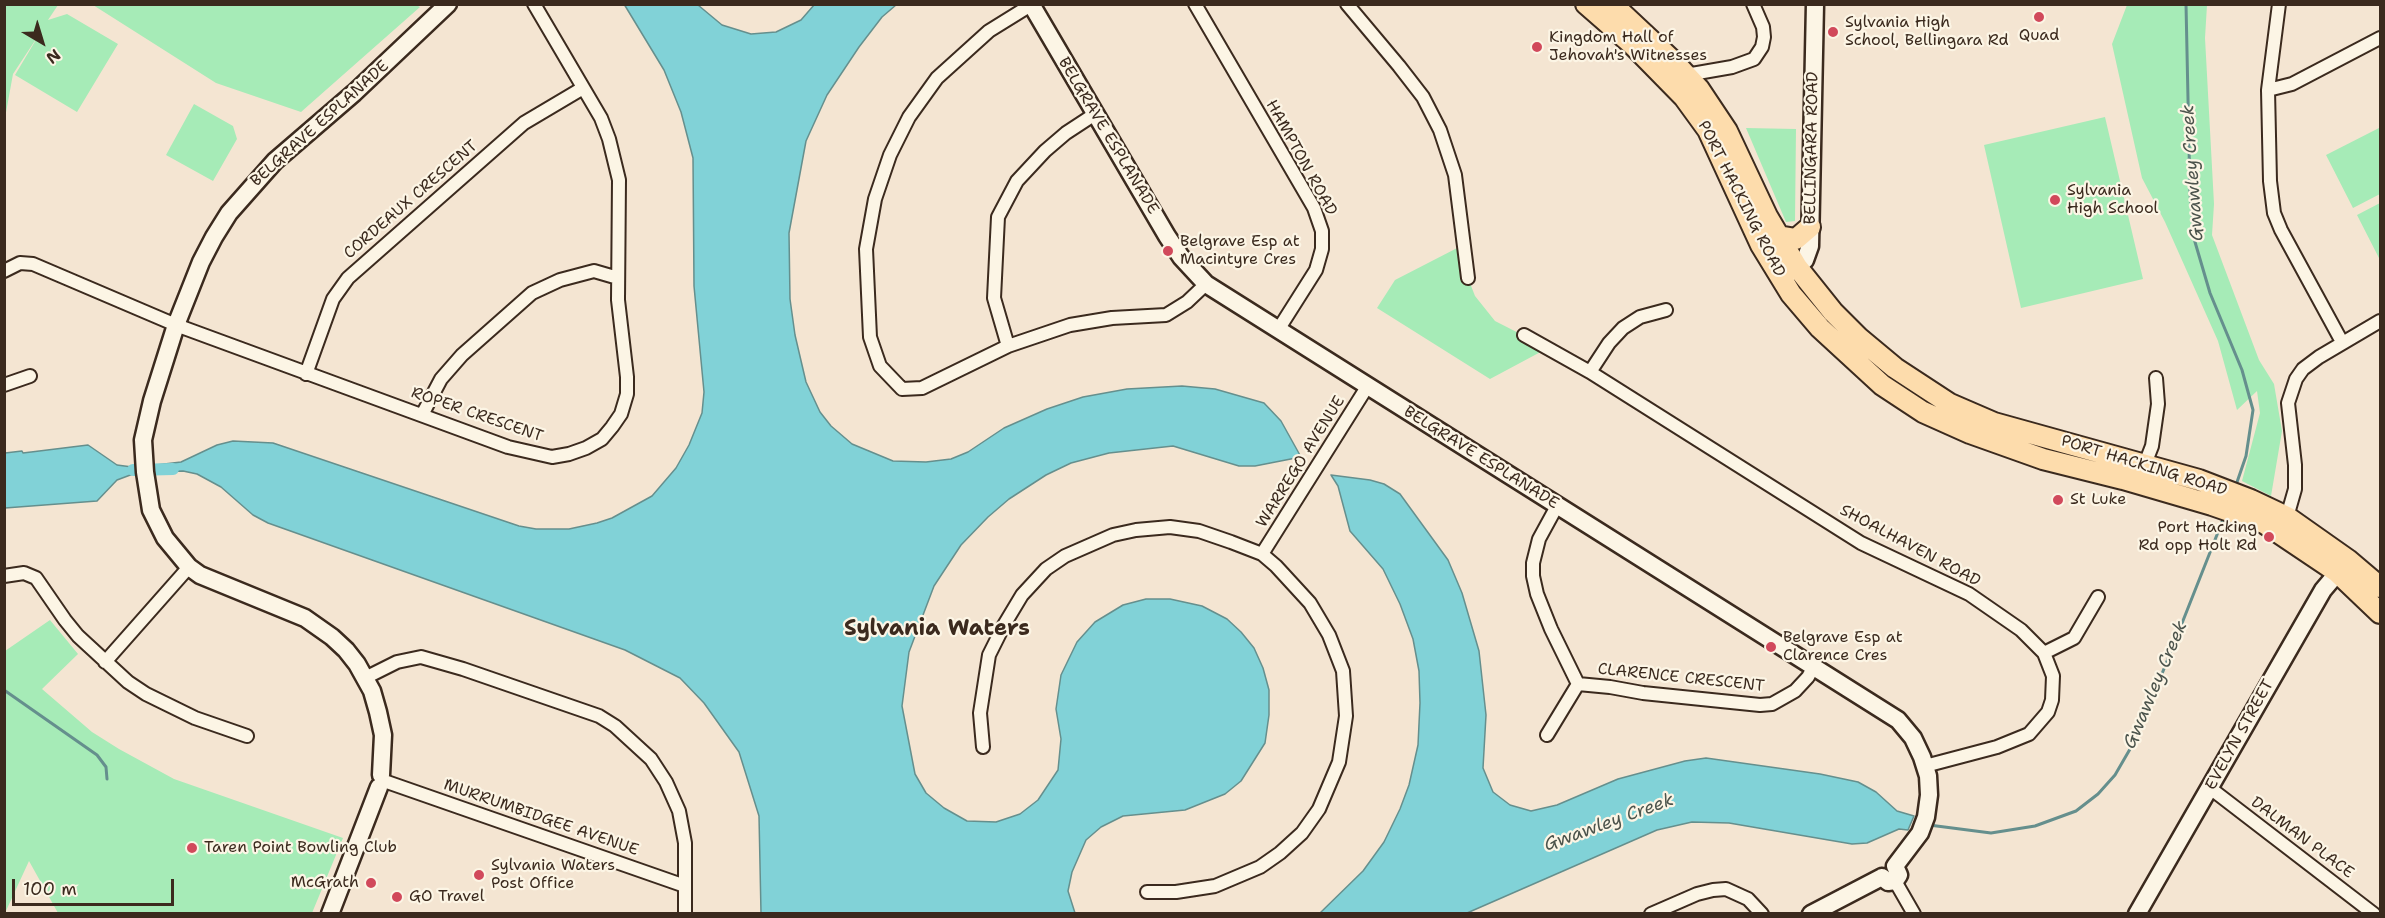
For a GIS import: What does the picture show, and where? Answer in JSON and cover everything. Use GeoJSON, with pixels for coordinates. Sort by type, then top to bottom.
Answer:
{"type":"FeatureCollection","features":[{"type":"Feature","properties":{"kind":"main road","name":"PORT HACKING ROAD"},"geometry":{"type":"LineString","coordinates":[[1586,4],[1667,79],[1701,119],[1722,157],[1764,251],[1781,279],[1809,316],[1882,385],[1923,412],[1970,433],[2043,459],[2123,479],[2215,495]]}},
{"type":"Feature","properties":{"kind":"main road","name":"PORT HACKING ROAD"},"geometry":{"type":"LineString","coordinates":[[1612,4],[1699,90],[1727,131],[1778,236],[1821,299],[1859,338],[1895,368],[1950,404],[1994,423],[2145,464],[2251,509],[2287,517],[2343,566],[2380,613]]}},
{"type":"Feature","properties":{"kind":"main road"},"geometry":{"type":"LineString","coordinates":[[1778,236],[1796,239],[1810,227]]}},
{"type":"Feature","properties":{"kind":"main road","name":"PORT HACKING ROAD"},"geometry":{"type":"LineString","coordinates":[[2251,509],[2279,532],[2380,587]]}},
{"type":"Feature","properties":{"kind":"street","name":"BELGRAVE ESPLANADE"},"geometry":{"type":"LineString","coordinates":[[330,914],[382,781],[382,735],[372,691],[346,650],[311,622],[200,575],[189,567],[165,538],[151,510],[143,440],[176,325],[214,237],[246,191],[275,161],[385,65],[448,4]]}},
{"type":"Feature","properties":{"kind":"street","name":"ROPER CRESCENT"},"geometry":{"type":"LineString","coordinates":[[4,271],[20,263],[33,264],[176,325],[508,447],[552,457],[586,448],[602,439],[621,414],[627,394],[618,300],[619,180],[609,139],[601,118],[534,4]]}},
{"type":"Feature","properties":{"kind":"street","name":"HAMPTON ROAD"},"geometry":{"type":"LineString","coordinates":[[1195,4],[1314,208],[1323,231],[1322,249],[1316,270],[1278,330]]}},
{"type":"Feature","properties":{"kind":"street"},"geometry":{"type":"LineString","coordinates":[[1347,4],[1423,97],[1440,130],[1455,175],[1468,278]]}},
{"type":"Feature","properties":{"kind":"street"},"geometry":{"type":"LineString","coordinates":[[1686,75],[1732,67],[1754,59],[1762,47],[1764,36],[1763,27],[1753,4]]}},
{"type":"Feature","properties":{"kind":"street","name":"BELLINGARA ROAD"},"geometry":{"type":"LineString","coordinates":[[1781,279],[1797,267],[1808,254],[1815,4]]}},
{"type":"Feature","properties":{"kind":"street"},"geometry":{"type":"LineString","coordinates":[[2279,4],[2268,90],[2270,181],[2274,213],[2342,342]]}},
{"type":"Feature","properties":{"kind":"street","name":"BELGRAVE ESPLANADE"},"geometry":{"type":"LineString","coordinates":[[1031,5],[1174,247],[1206,284],[1898,720],[1913,738],[1925,766],[1929,795],[1926,817],[1920,833],[1891,875],[1811,914]]}},
{"type":"Feature","properties":{"kind":"street"},"geometry":{"type":"LineString","coordinates":[[1031,5],[971,45],[937,78],[921,98],[899,136],[882,176],[875,199],[866,249],[870,337],[880,366],[902,389],[922,388],[1008,346],[1070,325],[1112,318],[1166,315],[1187,302],[1206,284]]}},
{"type":"Feature","properties":{"kind":"street"},"geometry":{"type":"LineString","coordinates":[[2268,90],[2292,84],[2380,38]]}},
{"type":"Feature","properties":{"kind":"street","name":"CORDEAUX CRESCENT"},"geometry":{"type":"LineString","coordinates":[[306,374],[333,299],[348,278],[524,123],[583,88]]}},
{"type":"Feature","properties":{"kind":"street"},"geometry":{"type":"LineString","coordinates":[[1008,346],[994,298],[998,218],[1017,181],[1045,151],[1066,133],[1095,114]]}},
{"type":"Feature","properties":{"kind":"street"},"geometry":{"type":"LineString","coordinates":[[422,415],[441,379],[462,355],[532,294],[560,280],[594,272],[618,278]]}},
{"type":"Feature","properties":{"kind":"street"},"geometry":{"type":"LineString","coordinates":[[1590,372],[1609,343],[1623,328],[1640,317],[1666,310]]}},
{"type":"Feature","properties":{"kind":"street"},"geometry":{"type":"LineString","coordinates":[[2287,517],[2295,489],[2295,465],[2288,412],[2290,392],[2303,369],[2342,342],[2380,321]]}},
{"type":"Feature","properties":{"kind":"street","name":"SHOALHAVEN ROAD"},"geometry":{"type":"LineString","coordinates":[[1524,335],[1590,372],[1861,543],[1969,594],[2021,630],[2044,652],[2054,676],[2052,700],[2048,712],[2029,734],[1997,747],[1925,766]]}},
{"type":"Feature","properties":{"kind":"street"},"geometry":{"type":"LineString","coordinates":[[4,385],[30,376]]}},
{"type":"Feature","properties":{"kind":"street"},"geometry":{"type":"LineString","coordinates":[[2145,464],[2152,446],[2158,404],[2156,378]]}},
{"type":"Feature","properties":{"kind":"street","name":"WARREGO AVENUE"},"geometry":{"type":"LineString","coordinates":[[1262,554],[1367,387]]}},
{"type":"Feature","properties":{"kind":"street","name":"CLARENCE CRESCENT"},"geometry":{"type":"LineString","coordinates":[[1557,506],[1535,552],[1534,586],[1551,629],[1578,684],[1760,705],[1772,704],[1795,691],[1808,677],[1814,666]]}},
{"type":"Feature","properties":{"kind":"street"},"geometry":{"type":"LineString","coordinates":[[983,747],[980,713],[989,655],[1022,595],[1046,569],[1090,544],[1113,535],[1170,527],[1199,531],[1262,554],[1310,603],[1329,635],[1337,654],[1343,671],[1346,716],[1339,762],[1319,809],[1302,833],[1260,867],[1215,886],[1176,892],[1147,892]]}},
{"type":"Feature","properties":{"kind":"street","name":"EVELYN STREET"},"geometry":{"type":"LineString","coordinates":[[2137,913],[2308,617],[2343,566]]}},
{"type":"Feature","properties":{"kind":"street"},"geometry":{"type":"LineString","coordinates":[[105,662],[189,567]]}},
{"type":"Feature","properties":{"kind":"street"},"geometry":{"type":"LineString","coordinates":[[4,576],[24,573],[36,578],[65,620],[105,662],[146,694],[195,718],[248,736]]}},
{"type":"Feature","properties":{"kind":"street"},"geometry":{"type":"LineString","coordinates":[[2044,652],[2074,638],[2098,597]]}},
{"type":"Feature","properties":{"kind":"street"},"geometry":{"type":"LineString","coordinates":[[364,678],[397,662],[421,657],[463,669],[588,713],[615,726],[651,759],[666,782],[679,811],[685,843],[685,914]]}},
{"type":"Feature","properties":{"kind":"street"},"geometry":{"type":"LineString","coordinates":[[1547,735],[1578,684]]}},
{"type":"Feature","properties":{"kind":"street","name":"MURRUMBIDGEE AVENUE"},"geometry":{"type":"LineString","coordinates":[[382,781],[685,886]]}},
{"type":"Feature","properties":{"kind":"street","name":"DALMAN PLACE"},"geometry":{"type":"LineString","coordinates":[[2210,788],[2374,914]]}},
{"type":"Feature","properties":{"kind":"street"},"geometry":{"type":"LineString","coordinates":[[1891,875],[1914,914]]}},
{"type":"Feature","properties":{"kind":"street"},"geometry":{"type":"LineString","coordinates":[[1651,914],[1697,894],[1726,889],[1748,899],[1761,914]]}},
{"type":"Feature","properties":{"kind":"green space"},"geometry":{"type":"Polygon","coordinates":[[[5,4],[58,5],[48,20],[67,14],[118,44],[77,112],[15,75],[40,33],[13,74],[5,118],[5,4]]]}},
{"type":"Feature","properties":{"kind":"green space"},"geometry":{"type":"Polygon","coordinates":[[[414,4],[420,7],[301,112],[216,83],[93,5],[414,4]]]}},
{"type":"Feature","properties":{"kind":"green space"},"geometry":{"type":"Polygon","coordinates":[[[2127,5],[2207,5],[2205,38],[2214,204],[2212,235],[2259,360],[2274,384],[2282,431],[2271,496],[2242,481],[2260,413],[2257,391],[2237,410],[2218,341],[2165,222],[2142,178],[2112,44],[2127,5]]]}},
{"type":"Feature","properties":{"kind":"green space"},"geometry":{"type":"Polygon","coordinates":[[[194,104],[233,126],[237,139],[213,181],[166,155],[194,104]]]}},
{"type":"Feature","properties":{"kind":"green space"},"geometry":{"type":"Polygon","coordinates":[[[2105,117],[2143,279],[2021,308],[1984,145],[2105,117]]]}},
{"type":"Feature","properties":{"kind":"green space"},"geometry":{"type":"Polygon","coordinates":[[[1746,128],[1796,129],[1795,221],[1786,222],[1746,128]]]}},
{"type":"Feature","properties":{"kind":"green space"},"geometry":{"type":"Polygon","coordinates":[[[2379,128],[2380,194],[2353,208],[2326,155],[2379,128]]]}},
{"type":"Feature","properties":{"kind":"green space"},"geometry":{"type":"Polygon","coordinates":[[[2380,203],[2380,260],[2357,215],[2380,203]]]}},
{"type":"Feature","properties":{"kind":"green space"},"geometry":{"type":"Polygon","coordinates":[[[1463,245],[1468,278],[1475,296],[1495,321],[1548,348],[1490,379],[1377,308],[1395,280],[1463,245]]]}},
{"type":"Feature","properties":{"kind":"green space"},"geometry":{"type":"Polygon","coordinates":[[[50,620],[78,654],[42,689],[92,732],[174,779],[343,838],[312,913],[58,913],[29,861],[5,913],[5,651],[50,620]]]}},
{"type":"Feature","properties":{"kind":"water"},"geometry":{"type":"Polygon","coordinates":[[[624,4],[698,5],[722,25],[751,34],[776,32],[801,20],[814,5],[896,5],[882,17],[859,47],[827,95],[806,141],[789,233],[790,299],[795,335],[806,382],[820,412],[831,426],[852,444],[893,461],[926,462],[951,459],[968,452],[1004,428],[1047,409],[1083,397],[1127,389],[1182,386],[1215,389],[1264,403],[1281,421],[1301,457],[1255,466],[1239,466],[1173,446],[1109,453],[1071,463],[1046,475],[1009,499],[988,517],[961,545],[934,586],[909,652],[902,706],[915,774],[926,793],[944,808],[967,821],[996,822],[1020,814],[1038,800],[1058,770],[1061,739],[1056,709],[1061,675],[1077,642],[1095,622],[1123,605],[1146,599],[1170,599],[1202,606],[1227,619],[1241,632],[1254,648],[1263,668],[1269,690],[1269,715],[1265,743],[1241,781],[1225,794],[1185,810],[1123,816],[1101,827],[1086,840],[1072,872],[1068,891],[1075,913],[761,913],[759,816],[739,752],[704,703],[680,678],[625,650],[268,523],[253,515],[221,487],[197,474],[183,471],[157,472],[156,465],[181,462],[217,445],[233,441],[273,443],[519,526],[536,529],[569,529],[597,523],[612,518],[652,496],[676,468],[689,445],[702,413],[704,392],[694,286],[693,158],[681,112],[664,70],[624,4]]]}},
{"type":"Feature","properties":{"kind":"water"},"geometry":{"type":"Polygon","coordinates":[[[88,445],[117,465],[132,467],[133,474],[117,480],[97,501],[5,508],[5,453],[88,445]]]}},
{"type":"Feature","properties":{"kind":"water"},"geometry":{"type":"Polygon","coordinates":[[[1331,475],[1370,480],[1384,484],[1400,494],[1448,560],[1462,593],[1479,651],[1486,715],[1483,768],[1493,792],[1510,805],[1531,811],[1557,805],[1618,779],[1685,761],[1706,758],[1820,774],[1858,782],[1876,792],[1897,811],[1914,816],[1908,830],[1899,829],[1867,843],[1852,844],[1729,823],[1692,822],[1657,830],[1467,913],[1320,913],[1363,871],[1384,842],[1400,809],[1409,785],[1418,745],[1420,703],[1419,671],[1413,639],[1400,604],[1383,569],[1350,531],[1338,486],[1331,475]]]}},
{"type":"Feature","properties":{"kind":"waterway","name":"Gwawley Creek"},"geometry":{"type":"LineString","coordinates":[[2186,4],[2190,194],[2195,242],[2210,293],[2242,370],[2253,410],[2246,456],[2236,485]]}},
{"type":"Feature","properties":{"kind":"waterway"},"geometry":{"type":"LineString","coordinates":[[133,470],[173,469]]}},
{"type":"Feature","properties":{"kind":"waterway","name":"Gwawley Creek"},"geometry":{"type":"LineString","coordinates":[[1929,825],[1991,833],[2035,826],[2076,811],[2098,794],[2115,775],[2137,737],[2224,517]]}},
{"type":"Feature","properties":{"kind":"waterway"},"geometry":{"type":"LineString","coordinates":[[4,690],[97,755],[106,767],[107,779]]}},
{"type":"Feature","properties":{"kind":"place","name":"Quad"},"geometry":{"type":"Point","coordinates":[2039,17]}},
{"type":"Feature","properties":{"kind":"place","name":"Sylvania High School, Bellingara Rd"},"geometry":{"type":"Point","coordinates":[1833,32]}},
{"type":"Feature","properties":{"kind":"place","name":"Kingdom Hall of Jehovah's Witnesses"},"geometry":{"type":"Point","coordinates":[1537,47]}},
{"type":"Feature","properties":{"kind":"place","name":"Sylvania High School"},"geometry":{"type":"Point","coordinates":[2055,200]}},
{"type":"Feature","properties":{"kind":"place","name":"Belgrave Esp at Macintyre Cres"},"geometry":{"type":"Point","coordinates":[1168,251]}},
{"type":"Feature","properties":{"kind":"place","name":"St Luke"},"geometry":{"type":"Point","coordinates":[2058,500]}},
{"type":"Feature","properties":{"kind":"place","name":"Port Hacking Rd opp Holt Rd"},"geometry":{"type":"Point","coordinates":[2269,537]}},
{"type":"Feature","properties":{"kind":"place","name":"Belgrave Esp at Clarence Cres"},"geometry":{"type":"Point","coordinates":[1771,647]}},
{"type":"Feature","properties":{"kind":"place","name":"Taren Point Bowling Club"},"geometry":{"type":"Point","coordinates":[192,848]}},
{"type":"Feature","properties":{"kind":"place","name":"Sylvania Waters Post Office"},"geometry":{"type":"Point","coordinates":[479,875]}},
{"type":"Feature","properties":{"kind":"place","name":"McGrath"},"geometry":{"type":"Point","coordinates":[371,883]}},
{"type":"Feature","properties":{"kind":"place","name":"GO Travel"},"geometry":{"type":"Point","coordinates":[397,897]}},
{"type":"Feature","properties":{"kind":"district","name":"Sylvania Waters"},"geometry":{"type":"Point","coordinates":[937,629]}}]}
